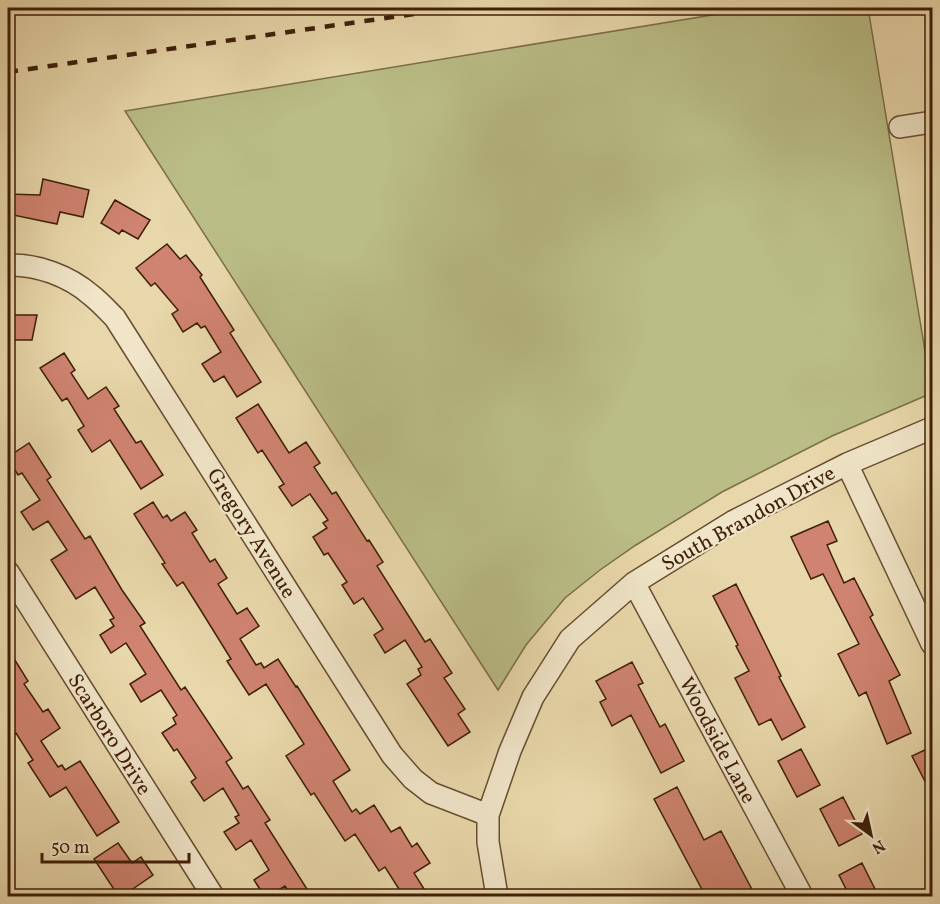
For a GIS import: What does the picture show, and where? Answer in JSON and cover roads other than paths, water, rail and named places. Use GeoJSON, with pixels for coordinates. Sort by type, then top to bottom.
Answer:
{"type":"FeatureCollection","features":[{"type":"Feature","properties":{"kind":"street"},"geometry":{"type":"LineString","coordinates":[[900,127],[933,122]]}},
{"type":"Feature","properties":{"kind":"street","name":"Gregory Avenue"},"geometry":{"type":"LineString","coordinates":[[8,265],[36,268],[71,281],[90,294],[116,318],[393,755],[412,779],[431,793],[488,815]]}},
{"type":"Feature","properties":{"kind":"street","name":"South Brandon Drive"},"geometry":{"type":"LineString","coordinates":[[497,897],[488,842],[488,815],[510,751],[533,697],[570,639],[634,583],[734,520],[847,464],[933,428]]}},
{"type":"Feature","properties":{"kind":"street"},"geometry":{"type":"LineString","coordinates":[[847,464],[933,644]]}},
{"type":"Feature","properties":{"kind":"street","name":"Scarboro Drive"},"geometry":{"type":"LineString","coordinates":[[8,572],[213,897]]}},
{"type":"Feature","properties":{"kind":"street","name":"Woodside Lane"},"geometry":{"type":"LineString","coordinates":[[634,583],[802,897]]}},
{"type":"Feature","properties":{"kind":"railway"},"geometry":{"type":"LineString","coordinates":[[8,72],[456,8]]}}]}
